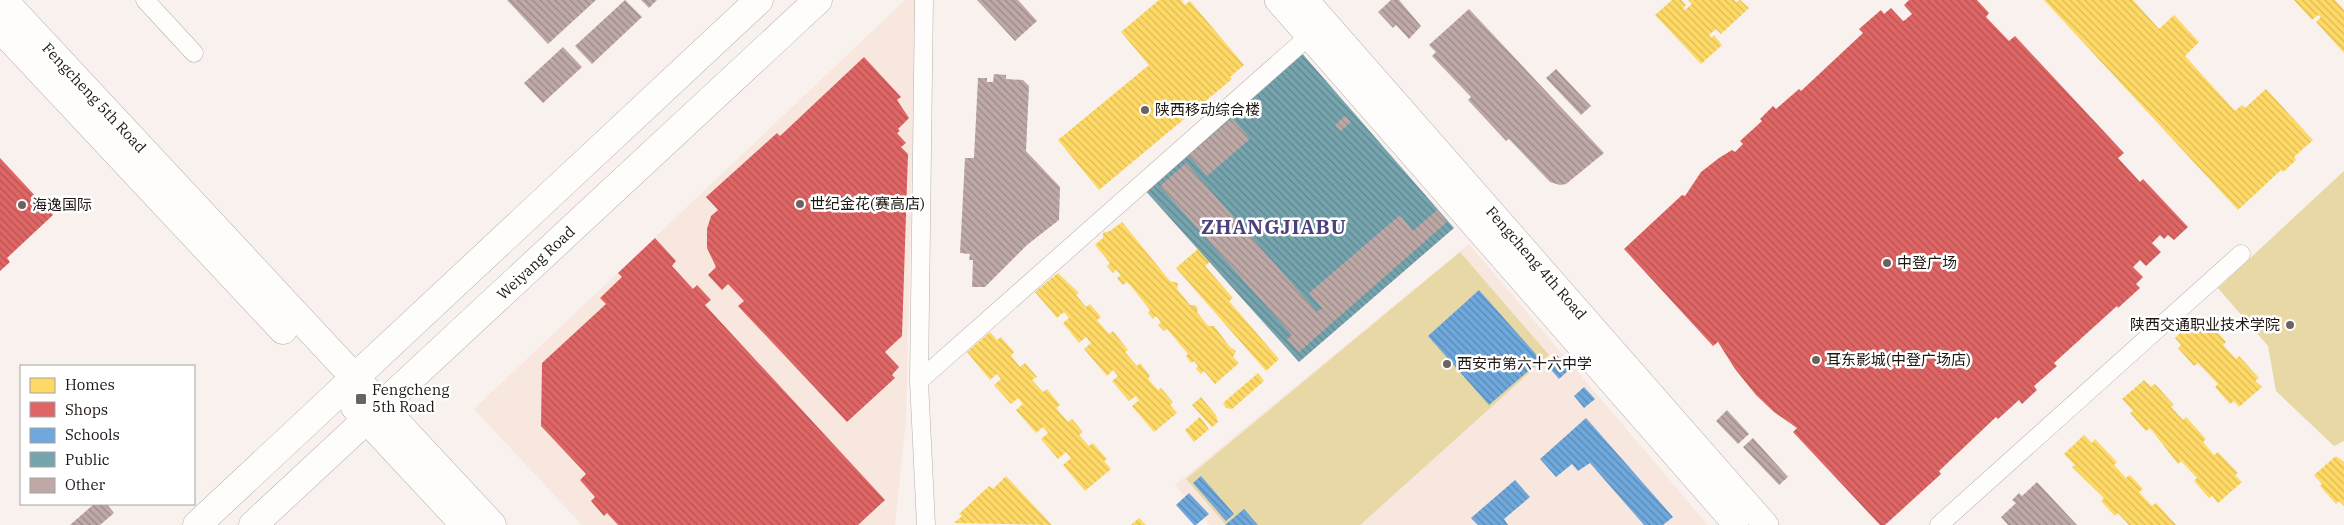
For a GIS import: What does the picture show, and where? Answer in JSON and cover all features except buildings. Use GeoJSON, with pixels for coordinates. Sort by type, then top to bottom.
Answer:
{"type":"FeatureCollection","features":[{"type":"Feature","properties":{"kind":"main road","name":"Fengcheng 5th Road"},"geometry":{"type":"LineString","coordinates":[[3,0],[348,386]]}},
{"type":"Feature","properties":{"kind":"main road"},"geometry":{"type":"LineString","coordinates":[[197,525],[348,386],[759,0]]}},
{"type":"Feature","properties":{"kind":"main road","name":"Weiyang Road"},"geometry":{"type":"LineString","coordinates":[[253,525],[818,0]]}},
{"type":"Feature","properties":{"kind":"main road","name":"Fengcheng 5th Road"},"geometry":{"type":"LineString","coordinates":[[0,28],[374,413],[492,525]]}},
{"type":"Feature","properties":{"kind":"main road","name":"Fengcheng 5th Road"},"geometry":{"type":"LineString","coordinates":[[374,413],[465,525]]}},
{"type":"Feature","properties":{"kind":"street"},"geometry":{"type":"LineString","coordinates":[[145,0],[194,53]]}},
{"type":"Feature","properties":{"kind":"street"},"geometry":{"type":"LineString","coordinates":[[924,0],[919,381],[926,525]]}},
{"type":"Feature","properties":{"kind":"street","name":"Fengcheng 4th Road"},"geometry":{"type":"LineString","coordinates":[[1277,0],[1317,29],[1766,525]]}},
{"type":"Feature","properties":{"kind":"street","name":"Fengcheng 4th Road"},"geometry":{"type":"LineString","coordinates":[[1306,0],[1317,29],[1736,525]]}},
{"type":"Feature","properties":{"kind":"street"},"geometry":{"type":"LineString","coordinates":[[919,381],[1317,29]]}},
{"type":"Feature","properties":{"kind":"street"},"geometry":{"type":"LineString","coordinates":[[1938,525],[2241,254]]}},
{"type":"Feature","properties":{"kind":"shaded area","name":"世纪金花(赛高店)"},"geometry":{"type":"Polygon","coordinates":[[[905,0],[916,0],[906,420],[895,525],[582,525],[474,409],[905,0]]]}},
{"type":"Feature","properties":{"kind":"shaded area","name":"陕西交通职业技术学院"},"geometry":{"type":"Polygon","coordinates":[[[2344,171],[2344,441],[2334,446],[2276,391],[2268,346],[2218,288],[2344,171]]]}},
{"type":"Feature","properties":{"kind":"shaded area","name":"西安市第六十六中学"},"geometry":{"type":"Polygon","coordinates":[[[1469,244],[1708,525],[1210,525],[1175,485],[1469,244]]]}},
{"type":"Feature","properties":{"kind":"shaded area"},"geometry":{"type":"Polygon","coordinates":[[[1460,252],[1549,355],[1360,525],[1226,525],[1186,479],[1460,252]]]}},
{"type":"Feature","properties":{"kind":"place","name":"陕西移动综合楼"},"geometry":{"type":"Point","coordinates":[1145,110]}},
{"type":"Feature","properties":{"kind":"place","name":"世纪金花(赛高店)"},"geometry":{"type":"Point","coordinates":[800,204]}},
{"type":"Feature","properties":{"kind":"place","name":"海逸国际"},"geometry":{"type":"Point","coordinates":[22,205]}},
{"type":"Feature","properties":{"kind":"place","name":"中登广场"},"geometry":{"type":"Point","coordinates":[1887,263]}},
{"type":"Feature","properties":{"kind":"place","name":"陕西交通职业技术学院"},"geometry":{"type":"Point","coordinates":[2290,325]}},
{"type":"Feature","properties":{"kind":"place","name":"耳东影城(中登广场店)"},"geometry":{"type":"Point","coordinates":[1816,360]}},
{"type":"Feature","properties":{"kind":"place","name":"西安市第六十六中学"},"geometry":{"type":"Point","coordinates":[1447,364]}},
{"type":"Feature","properties":{"kind":"place","name":"Fengcheng 5th Road"},"geometry":{"type":"Point","coordinates":[361,399]}},
{"type":"Feature","properties":{"kind":"district","name":"ZHANGJIABU"},"geometry":{"type":"Point","coordinates":[1274,227]}}]}
